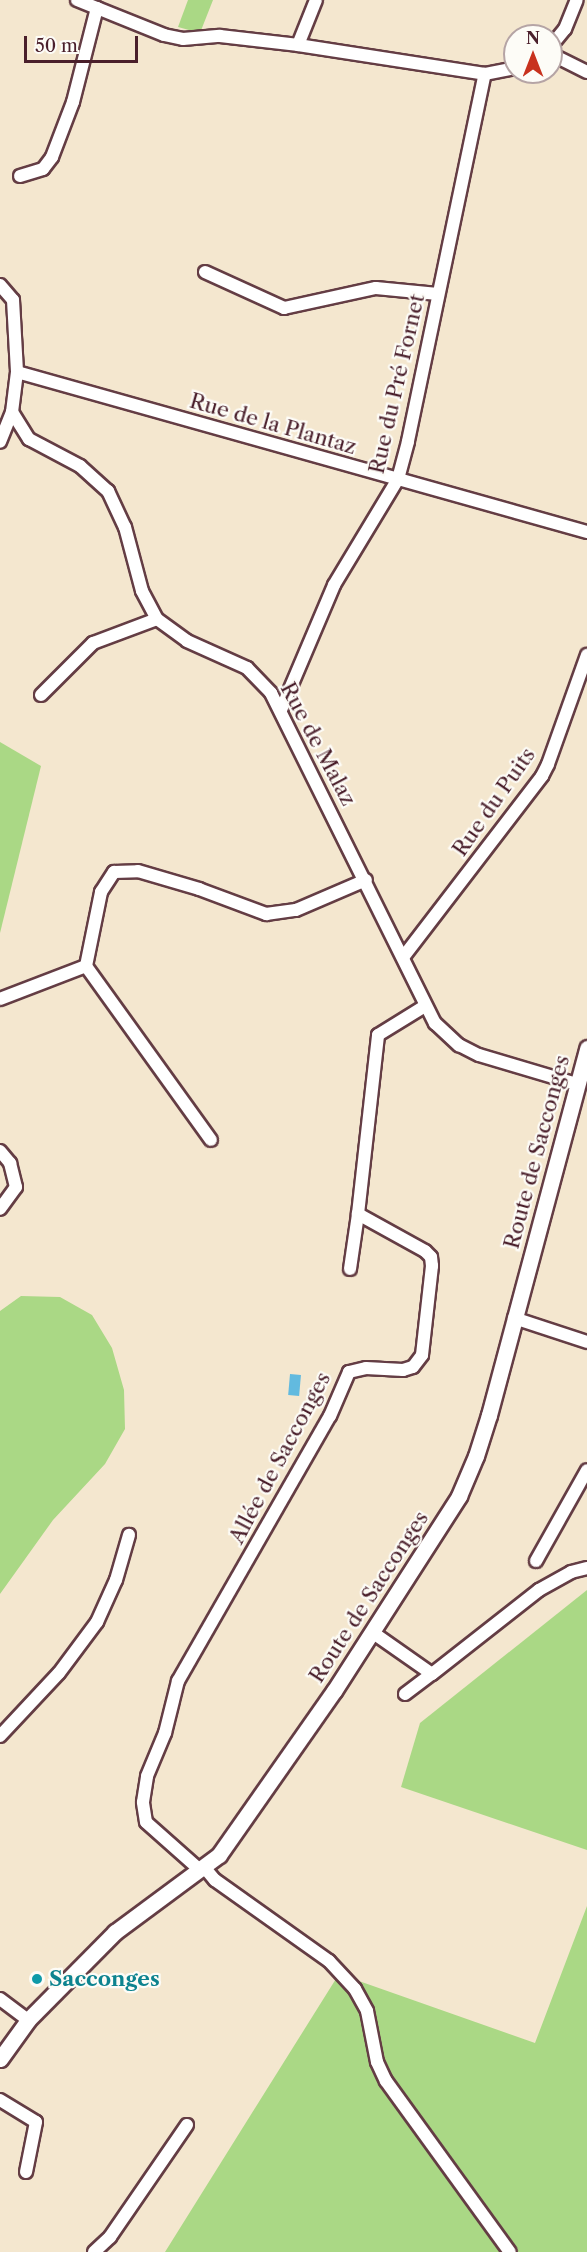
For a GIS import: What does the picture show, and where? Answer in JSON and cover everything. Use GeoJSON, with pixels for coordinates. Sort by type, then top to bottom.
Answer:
{"type":"FeatureCollection","features":[{"type":"Feature","properties":{"kind":"street"},"geometry":{"type":"LineString","coordinates":[[77,0],[164,35],[183,39],[220,36],[298,45],[485,74],[503,70]]}},
{"type":"Feature","properties":{"kind":"street"},"geometry":{"type":"LineString","coordinates":[[298,45],[316,0]]}},
{"type":"Feature","properties":{"kind":"street"},"geometry":{"type":"LineString","coordinates":[[563,30],[577,0]]}},
{"type":"Feature","properties":{"kind":"street"},"geometry":{"type":"LineString","coordinates":[[20,176],[43,169],[52,157],[73,102],[97,8]]}},
{"type":"Feature","properties":{"kind":"street"},"geometry":{"type":"LineString","coordinates":[[563,60],[587,72]]}},
{"type":"Feature","properties":{"kind":"street","name":"Rue du Pré Fornet"},"geometry":{"type":"LineString","coordinates":[[281,710],[334,585],[398,479],[485,74]]}},
{"type":"Feature","properties":{"kind":"street"},"geometry":{"type":"LineString","coordinates":[[205,272],[284,308],[376,288],[438,294]]}},
{"type":"Feature","properties":{"kind":"street"},"geometry":{"type":"LineString","coordinates":[[0,285],[13,300],[17,372],[12,412],[0,442]]}},
{"type":"Feature","properties":{"kind":"street","name":"Rue de la Plantaz"},"geometry":{"type":"LineString","coordinates":[[17,372],[587,532]]}},
{"type":"Feature","properties":{"kind":"street","name":"Rue de Malaz"},"geometry":{"type":"LineString","coordinates":[[12,412],[29,439],[80,466],[108,491],[125,527],[142,591],[157,619],[187,641],[247,668],[263,682],[281,710],[435,1023],[459,1045],[510,1066],[576,1084]]}},
{"type":"Feature","properties":{"kind":"street"},"geometry":{"type":"LineString","coordinates":[[41,694],[93,643],[157,619]]}},
{"type":"Feature","properties":{"kind":"street","name":"Rue du Puits"},"geometry":{"type":"LineString","coordinates":[[404,956],[542,776],[587,655]]}},
{"type":"Feature","properties":{"kind":"street"},"geometry":{"type":"LineString","coordinates":[[211,1140],[86,966],[101,892],[114,872],[138,871],[199,889],[266,914],[296,910],[366,880]]}},
{"type":"Feature","properties":{"kind":"street"},"geometry":{"type":"LineString","coordinates":[[0,999],[86,966]]}},
{"type":"Feature","properties":{"kind":"street"},"geometry":{"type":"LineString","coordinates":[[350,1269],[378,1035],[425,1005]]}},
{"type":"Feature","properties":{"kind":"street","name":"Route de Sacconges"},"geometry":{"type":"LineString","coordinates":[[0,2059],[27,2020],[115,1932],[219,1855],[372,1632],[459,1496],[476,1456],[587,1048]]}},
{"type":"Feature","properties":{"kind":"street"},"geometry":{"type":"LineString","coordinates":[[0,1151],[10,1162],[15,1187],[0,1209]]}},
{"type":"Feature","properties":{"kind":"street","name":"Allée de Sacconges"},"geometry":{"type":"LineString","coordinates":[[202,1869],[146,1822],[143,1802],[147,1776],[165,1733],[178,1681],[330,1416],[349,1372],[366,1368],[403,1370],[413,1367],[422,1355],[432,1266],[431,1257],[425,1251],[358,1214]]}},
{"type":"Feature","properties":{"kind":"street"},"geometry":{"type":"LineString","coordinates":[[514,1318],[587,1342]]}},
{"type":"Feature","properties":{"kind":"street"},"geometry":{"type":"LineString","coordinates":[[536,1561],[587,1470]]}},
{"type":"Feature","properties":{"kind":"street"},"geometry":{"type":"LineString","coordinates":[[0,1736],[64,1667],[97,1622],[116,1580],[129,1535]]}},
{"type":"Feature","properties":{"kind":"street"},"geometry":{"type":"LineString","coordinates":[[405,1694],[539,1590],[571,1572],[587,1568]]}},
{"type":"Feature","properties":{"kind":"street"},"geometry":{"type":"LineString","coordinates":[[372,1632],[432,1674]]}},
{"type":"Feature","properties":{"kind":"street"},"geometry":{"type":"LineString","coordinates":[[202,1869],[329,1961],[355,1989],[367,2011],[377,2062],[386,2081],[510,2252]]}},
{"type":"Feature","properties":{"kind":"street"},"geometry":{"type":"LineString","coordinates":[[0,1999],[27,2020]]}},
{"type":"Feature","properties":{"kind":"street"},"geometry":{"type":"LineString","coordinates":[[0,2100],[36,2122],[26,2172]]}},
{"type":"Feature","properties":{"kind":"street"},"geometry":{"type":"LineString","coordinates":[[94,2252],[110,2238],[187,2125]]}},
{"type":"Feature","properties":{"kind":"green space"},"geometry":{"type":"Polygon","coordinates":[[[188,0],[213,0],[200,33],[178,27],[188,0]]]}},
{"type":"Feature","properties":{"kind":"green space"},"geometry":{"type":"Polygon","coordinates":[[[0,742],[41,766],[0,933],[0,742]]]}},
{"type":"Feature","properties":{"kind":"green space"},"geometry":{"type":"Polygon","coordinates":[[[21,1296],[60,1297],[92,1315],[112,1348],[124,1390],[125,1429],[105,1464],[53,1520],[0,1594],[0,1311],[21,1296]]]}},
{"type":"Feature","properties":{"kind":"green space"},"geometry":{"type":"Polygon","coordinates":[[[587,1590],[587,1850],[401,1787],[420,1723],[587,1590]]]}},
{"type":"Feature","properties":{"kind":"green space"},"geometry":{"type":"Polygon","coordinates":[[[587,1906],[587,2252],[165,2252],[339,1974],[535,2043],[587,1906]]]}},
{"type":"Feature","properties":{"kind":"water"},"geometry":{"type":"Polygon","coordinates":[[[290,1374],[301,1375],[299,1396],[288,1395],[290,1374]]]}},
{"type":"Feature","properties":{"kind":"place","name":"Sacconges"},"geometry":{"type":"Point","coordinates":[37,1979]}}]}
